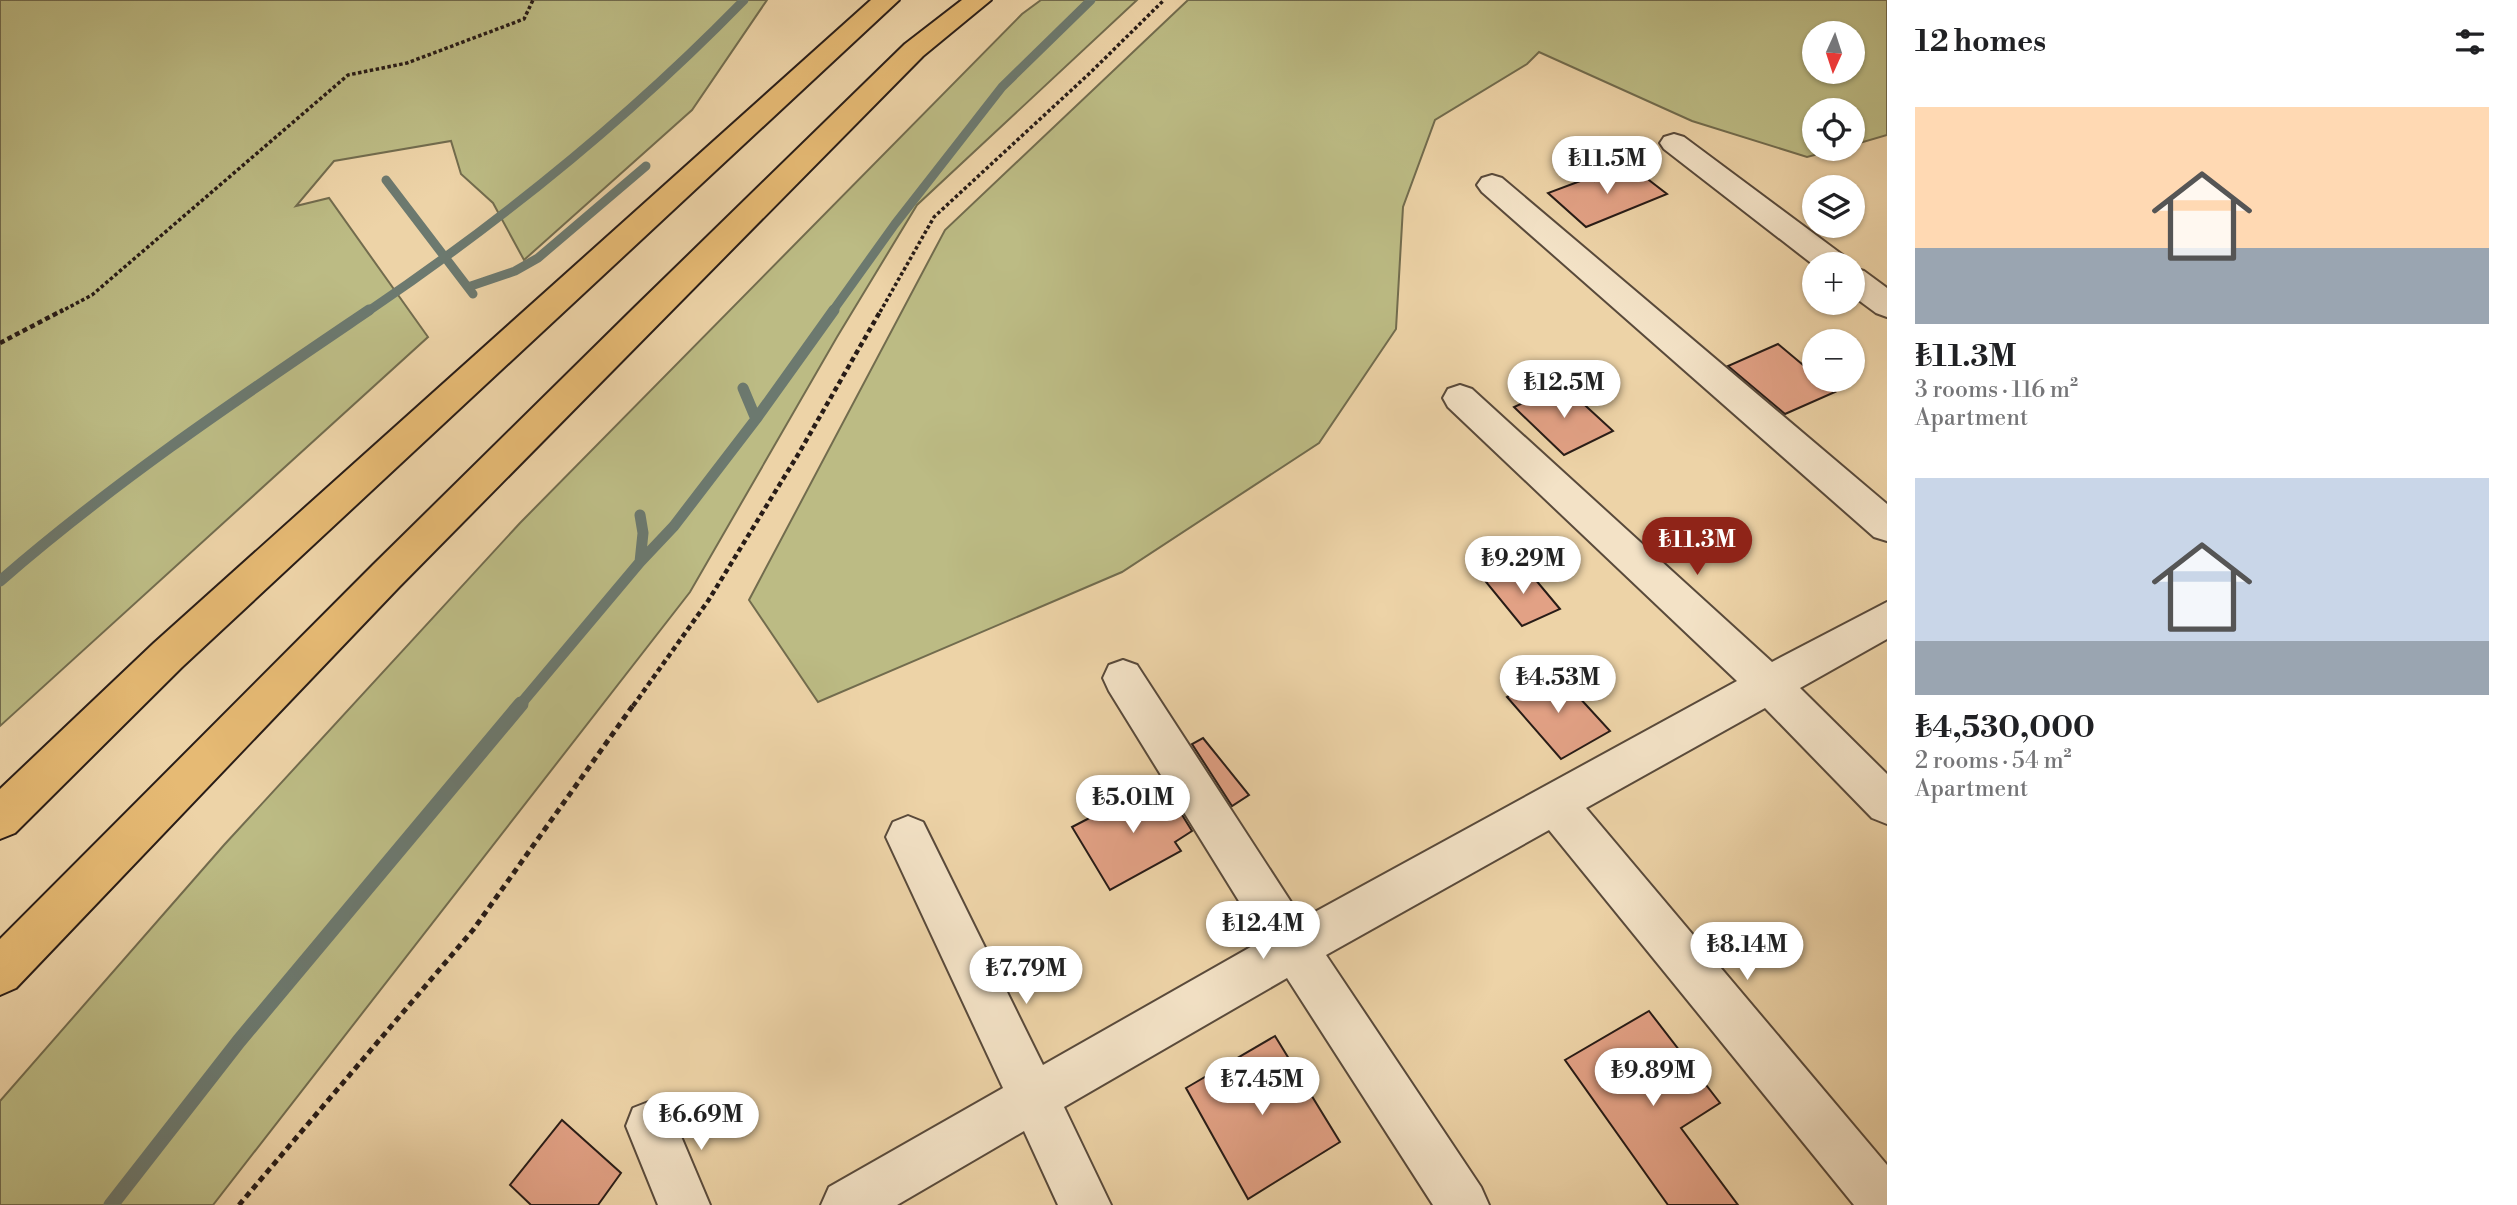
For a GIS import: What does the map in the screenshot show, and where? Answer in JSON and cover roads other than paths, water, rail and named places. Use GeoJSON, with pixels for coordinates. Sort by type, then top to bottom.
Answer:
{"type":"FeatureCollection","features":[{"type":"Feature","properties":{"kind":"highway"},"geometry":{"type":"LineString","coordinates":[[0,818],[179,646],[886,0]]}},
{"type":"Feature","properties":{"kind":"highway"},"geometry":{"type":"LineString","coordinates":[[0,972],[386,576],[656,305],[914,50],[978,0]]}},
{"type":"Feature","properties":{"kind":"street"},"geometry":{"type":"LineString","coordinates":[[1674,143],[1817,252]]}},
{"type":"Feature","properties":{"kind":"street"},"geometry":{"type":"LineString","coordinates":[[1492,185],[1887,526]]}},
{"type":"Feature","properties":{"kind":"street"},"geometry":{"type":"LineString","coordinates":[[1865,288],[1887,305]]}},
{"type":"Feature","properties":{"kind":"street"},"geometry":{"type":"LineString","coordinates":[[1460,398],[1769,685],[1887,803]]}},
{"type":"Feature","properties":{"kind":"street"},"geometry":{"type":"LineString","coordinates":[[847,1205],[1294,948],[1887,619]]}},
{"type":"Feature","properties":{"kind":"street"},"geometry":{"type":"LineString","coordinates":[[1123,678],[1294,948],[1463,1205]]}},
{"type":"Feature","properties":{"kind":"street"},"geometry":{"type":"LineString","coordinates":[[1555,804],[1887,1205]]}},
{"type":"Feature","properties":{"kind":"street"},"geometry":{"type":"LineString","coordinates":[[908,837],[1085,1205]]}},
{"type":"Feature","properties":{"kind":"street"},"geometry":{"type":"LineString","coordinates":[[651,1126],[684,1205]]}},
{"type":"Feature","properties":{"kind":"waterway"},"geometry":{"type":"LineString","coordinates":[[445,257],[516,204],[610,126],[656,86],[744,0]]}},
{"type":"Feature","properties":{"kind":"waterway"},"geometry":{"type":"LineString","coordinates":[[832,312],[895,224],[1002,87],[1091,0]]}},
{"type":"Feature","properties":{"kind":"waterway"},"geometry":{"type":"LineString","coordinates":[[468,287],[515,271],[538,258],[646,166]]}},
{"type":"Feature","properties":{"kind":"waterway"},"geometry":{"type":"LineString","coordinates":[[386,180],[445,257]]}},
{"type":"Feature","properties":{"kind":"waterway"},"geometry":{"type":"LineString","coordinates":[[367,312],[445,257]]}},
{"type":"Feature","properties":{"kind":"waterway"},"geometry":{"type":"LineString","coordinates":[[445,257],[473,294]]}},
{"type":"Feature","properties":{"kind":"waterway"},"geometry":{"type":"LineString","coordinates":[[0,581],[134,474],[369,310]]}},
{"type":"Feature","properties":{"kind":"waterway"},"geometry":{"type":"LineString","coordinates":[[756,419],[834,310]]}},
{"type":"Feature","properties":{"kind":"waterway"},"geometry":{"type":"LineString","coordinates":[[743,388],[756,419]]}},
{"type":"Feature","properties":{"kind":"waterway"},"geometry":{"type":"LineString","coordinates":[[640,562],[674,526],[756,419]]}},
{"type":"Feature","properties":{"kind":"waterway"},"geometry":{"type":"LineString","coordinates":[[640,515],[643,533],[640,562]]}},
{"type":"Feature","properties":{"kind":"waterway"},"geometry":{"type":"LineString","coordinates":[[519,706],[640,562]]}},
{"type":"Feature","properties":{"kind":"waterway"},"geometry":{"type":"LineString","coordinates":[[111,1205],[239,1041],[521,704]]}}]}
